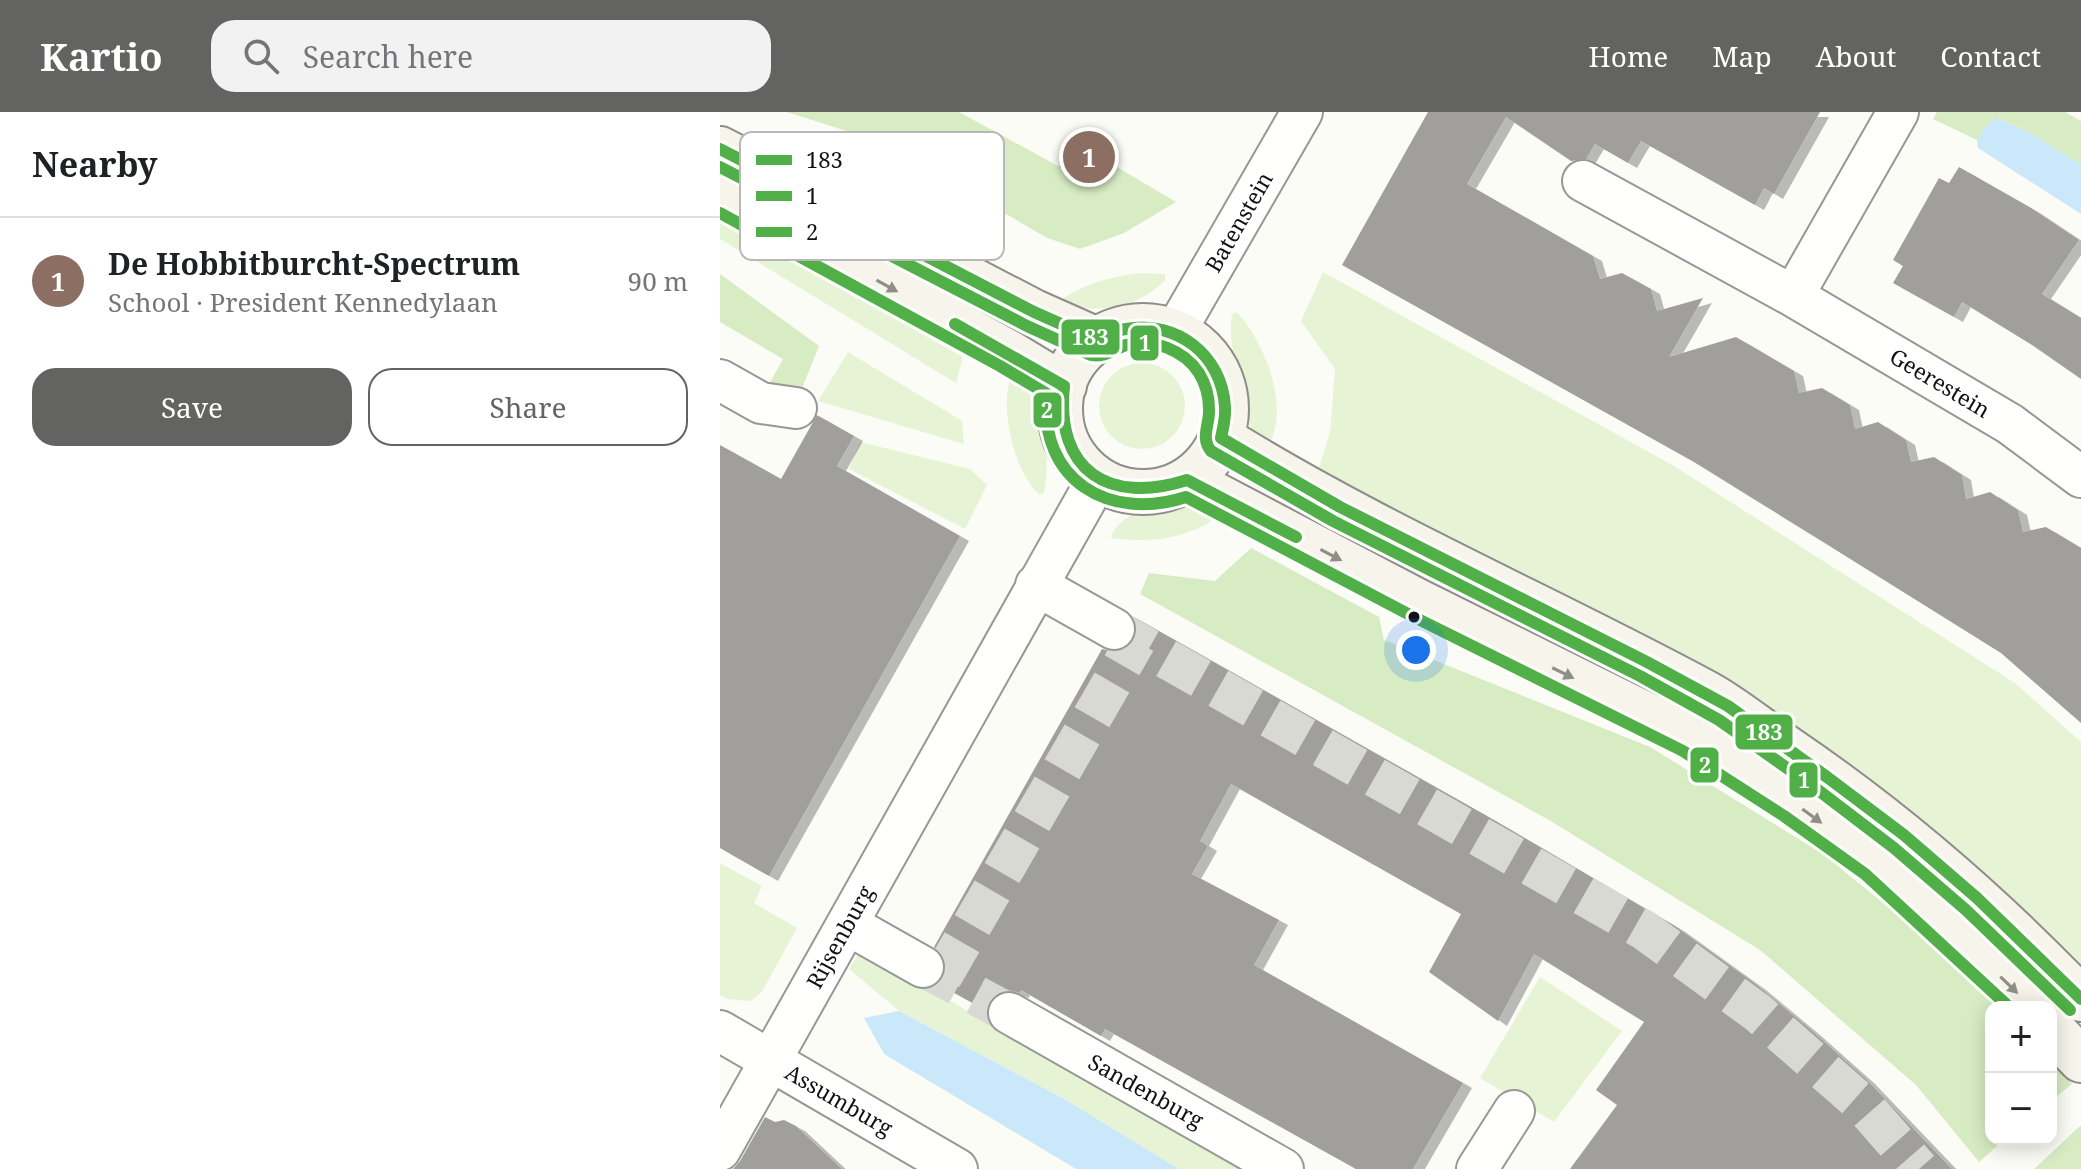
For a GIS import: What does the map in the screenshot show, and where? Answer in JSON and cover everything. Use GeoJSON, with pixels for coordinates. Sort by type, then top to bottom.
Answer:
{"type":"FeatureCollection","features":[{"type":"Feature","properties":{"kind":"street","name":"Batenstein"},"geometry":{"type":"LineString","coordinates":[[1175,332],[1302,112]]}},
{"type":"Feature","properties":{"kind":"street"},"geometry":{"type":"LineString","coordinates":[[1793,296],[1898,112]]}},
{"type":"Feature","properties":{"kind":"street"},"geometry":{"type":"LineString","coordinates":[[720,149],[740,159]]}},
{"type":"Feature","properties":{"kind":"street","name":"Geerestein"},"geometry":{"type":"LineString","coordinates":[[1583,181],[1793,296],[2010,424],[2081,477]]}},
{"type":"Feature","properties":{"kind":"street"},"geometry":{"type":"LineString","coordinates":[[720,195],[740,206]]}},
{"type":"Feature","properties":{"kind":"street"},"geometry":{"type":"LineString","coordinates":[[839,260],[1064,386]]}},
{"type":"Feature","properties":{"kind":"street"},"geometry":{"type":"LineString","coordinates":[[934,260],[1034,312],[1097,340]]}},
{"type":"Feature","properties":{"kind":"street"},"geometry":{"type":"LineString","coordinates":[[1136,326],[1175,332],[1202,350],[1220,376],[1227,407],[1221,438],[1208,461],[1187,480],[1158,490],[1127,490],[1098,478],[1078,460],[1065,437],[1060,411],[1064,386],[1073,364],[1109,332],[1136,326]]}},
{"type":"Feature","properties":{"kind":"street"},"geometry":{"type":"LineString","coordinates":[[720,380],[761,403],[796,408]]}},
{"type":"Feature","properties":{"kind":"street"},"geometry":{"type":"LineString","coordinates":[[1221,438],[1272,470],[1442,561],[1710,696],[1896,827],[1996,915],[2081,999]]}},
{"type":"Feature","properties":{"kind":"street","name":"Rijsenburg"},"geometry":{"type":"LineString","coordinates":[[720,1150],[1098,478]]}},
{"type":"Feature","properties":{"kind":"street"},"geometry":{"type":"LineString","coordinates":[[1187,480],[1417,601],[1691,737],[1793,803],[1875,862],[2026,1001]]}},
{"type":"Feature","properties":{"kind":"street"},"geometry":{"type":"LineString","coordinates":[[1036,585],[1114,629]]}},
{"type":"Feature","properties":{"kind":"street"},"geometry":{"type":"LineString","coordinates":[[847,924],[923,967]]}},
{"type":"Feature","properties":{"kind":"street","name":"Sandenburg"},"geometry":{"type":"LineString","coordinates":[[1009,1013],[1283,1169]]}},
{"type":"Feature","properties":{"kind":"street","name":"Assumburg"},"geometry":{"type":"LineString","coordinates":[[720,1031],[957,1169]]}},
{"type":"Feature","properties":{"kind":"street"},"geometry":{"type":"LineString","coordinates":[[2057,1034],[2081,1060]]}},
{"type":"Feature","properties":{"kind":"street"},"geometry":{"type":"LineString","coordinates":[[1477,1169],[1514,1111]]}},
{"type":"Feature","properties":{"kind":"green space"},"geometry":{"type":"Polygon","coordinates":[[[787,112],[959,112],[996,132],[850,132],[787,112]]]}},
{"type":"Feature","properties":{"kind":"green space"},"geometry":{"type":"Polygon","coordinates":[[[1937,112],[2065,112],[2081,121],[2081,165],[2030,133],[1998,118],[1978,148],[1977,140],[1933,119],[1937,112]]]}},
{"type":"Feature","properties":{"kind":"green space"},"geometry":{"type":"Polygon","coordinates":[[[1004,137],[1058,166],[1088,150],[1176,202],[1124,233],[1080,249],[1047,238],[1004,213],[1004,137]]]}},
{"type":"Feature","properties":{"kind":"green space"},"geometry":{"type":"Polygon","coordinates":[[[720,220],[740,231],[740,251],[720,239],[720,220]]]}},
{"type":"Feature","properties":{"kind":"green space"},"geometry":{"type":"Polygon","coordinates":[[[754,260],[791,260],[963,357],[956,383],[754,260]]]}},
{"type":"Feature","properties":{"kind":"green space"},"geometry":{"type":"Polygon","coordinates":[[[1323,272],[1674,466],[2015,683],[2081,742],[2081,974],[2001,895],[1317,474],[1330,432],[1335,369],[1301,321],[1323,272]]]}},
{"type":"Feature","properties":{"kind":"green space"},"geometry":{"type":"Polygon","coordinates":[[[1141,273],[1165,274],[1165,280],[1142,298],[1130,303],[1090,309],[1061,306],[1060,301],[1088,285],[1141,273]]]}},
{"type":"Feature","properties":{"kind":"green space"},"geometry":{"type":"Polygon","coordinates":[[[720,274],[819,346],[802,388],[766,390],[783,359],[720,322],[720,274]]]}},
{"type":"Feature","properties":{"kind":"green space"},"geometry":{"type":"Polygon","coordinates":[[[1237,312],[1257,341],[1272,376],[1277,413],[1268,447],[1254,433],[1248,418],[1232,342],[1232,314],[1237,312]]]}},
{"type":"Feature","properties":{"kind":"green space"},"geometry":{"type":"Polygon","coordinates":[[[848,352],[962,421],[964,444],[818,401],[848,352]]]}},
{"type":"Feature","properties":{"kind":"green space"},"geometry":{"type":"Polygon","coordinates":[[[1142,363],[1158,367],[1172,376],[1181,390],[1185,406],[1181,422],[1172,436],[1158,445],[1142,449],[1126,445],[1112,436],[1103,422],[1099,406],[1103,390],[1112,376],[1126,367],[1142,363]]]}},
{"type":"Feature","properties":{"kind":"green space"},"geometry":{"type":"Polygon","coordinates":[[[1012,375],[1031,392],[1040,414],[1047,470],[1044,493],[1040,495],[1023,471],[1011,438],[1007,403],[1012,375]]]}},
{"type":"Feature","properties":{"kind":"green space"},"geometry":{"type":"Polygon","coordinates":[[[860,442],[970,469],[987,485],[965,529],[849,469],[860,442]]]}},
{"type":"Feature","properties":{"kind":"green space"},"geometry":{"type":"Polygon","coordinates":[[[1181,504],[1201,506],[1217,518],[1192,531],[1166,538],[1111,538],[1115,529],[1130,516],[1181,504]]]}},
{"type":"Feature","properties":{"kind":"green space"},"geometry":{"type":"Polygon","coordinates":[[[1251,548],[1379,617],[1384,640],[1650,747],[1823,854],[1961,966],[1995,1001],[1985,1001],[1985,1145],[1998,1145],[1979,1162],[1916,1085],[1760,950],[1549,820],[1140,594],[1149,573],[1215,581],[1251,548]]]}},
{"type":"Feature","properties":{"kind":"green space"},"geometry":{"type":"Polygon","coordinates":[[[720,863],[762,886],[754,903],[797,928],[762,992],[751,1001],[727,999],[720,995],[720,863]]]}},
{"type":"Feature","properties":{"kind":"green space"},"geometry":{"type":"Polygon","coordinates":[[[861,950],[1244,1169],[1179,1169],[1066,1100],[899,1011],[849,969],[861,950]]]}},
{"type":"Feature","properties":{"kind":"green space"},"geometry":{"type":"Polygon","coordinates":[[[1540,977],[1622,1031],[1554,1122],[1480,1078],[1540,977]]]}},
{"type":"Feature","properties":{"kind":"green space"},"geometry":{"type":"Polygon","coordinates":[[[2057,1065],[2072,1084],[2057,1096],[2057,1065]]]}},
{"type":"Feature","properties":{"kind":"green space"},"geometry":{"type":"Polygon","coordinates":[[[2081,1125],[2081,1169],[2034,1169],[2081,1125]]]}},
{"type":"Feature","properties":{"kind":"water"},"geometry":{"type":"Polygon","coordinates":[[[1997,118],[2030,133],[2081,165],[2081,214],[1978,148],[1983,130],[1997,118]]]}},
{"type":"Feature","properties":{"kind":"water"},"geometry":{"type":"Polygon","coordinates":[[[899,1011],[1066,1100],[1179,1169],[1076,1169],[884,1054],[864,1018],[899,1011]]]}},
{"type":"Feature","properties":{"kind":"building"},"geometry":{"type":"Polygon","coordinates":[[[1428,112],[1820,112],[1774,194],[1764,188],[1755,205],[1641,141],[1628,163],[1595,144],[1586,159],[1571,161],[1506,117],[1467,184],[1593,256],[1600,279],[1622,273],[1651,289],[1657,311],[1703,298],[1669,357],[1736,337],[1794,371],[1799,393],[1822,388],[1850,405],[1855,429],[1878,422],[1906,440],[1911,462],[1934,457],[1962,475],[1966,499],[1990,492],[2018,510],[2023,532],[2046,527],[2081,548],[2081,723],[2001,653],[1694,462],[1342,265],[1428,112]]]}},
{"type":"Feature","properties":{"kind":"building"},"geometry":{"type":"Polygon","coordinates":[[[1959,167],[2079,240],[2042,294],[2081,318],[2081,379],[1962,302],[1954,317],[1893,283],[1903,266],[1893,260],[1939,178],[1949,183],[1959,167]]]}},
{"type":"Feature","properties":{"kind":"building"},"geometry":{"type":"Polygon","coordinates":[[[817,415],[854,436],[837,466],[960,536],[769,876],[720,848],[720,445],[781,479],[817,415]]]}},
{"type":"Feature","properties":{"kind":"building"},"geometry":{"type":"Polygon","coordinates":[[[1134,617],[1675,926],[1757,985],[1811,1030],[1866,1079],[1952,1169],[1570,1169],[1617,1105],[1596,1090],[1644,1022],[1534,954],[1498,1021],[1429,972],[1461,914],[1231,784],[1200,841],[1208,846],[1192,874],[1279,920],[1254,965],[1463,1083],[1413,1169],[1356,1169],[1105,1029],[1101,1036],[1021,990],[1020,993],[1008,990],[998,993],[989,1001],[987,1011],[938,984],[946,966],[942,955],[934,947],[1102,649],[1115,652],[1134,641],[1137,630],[1134,617]]]}},
{"type":"Feature","properties":{"kind":"building"},"geometry":{"type":"Polygon","coordinates":[[[765,1117],[775,1122],[784,1120],[796,1126],[842,1169],[733,1169],[765,1117]]]}},
{"type":"Feature","properties":{"kind":"tunnel"},"geometry":{"type":"LineString","coordinates":[[1114,629],[1644,930],[1758,1013],[1862,1104],[1919,1169]]}},
{"type":"Feature","properties":{"kind":"tunnel"},"geometry":{"type":"LineString","coordinates":[[942,977],[1136,641]]}},
{"type":"Feature","properties":{"kind":"tunnel"},"geometry":{"type":"LineString","coordinates":[[923,967],[1009,1013]]}},
{"type":"Feature","properties":{"kind":"transit line","name":"183"},"geometry":{"type":"LineString","coordinates":[[720,149],[740,159]]}},
{"type":"Feature","properties":{"kind":"transit line","name":"1"},"geometry":{"type":"LineString","coordinates":[[720,167],[740,177]]}},
{"type":"Feature","properties":{"kind":"transit line","name":"2"},"geometry":{"type":"LineString","coordinates":[[720,213],[740,224]]}},
{"type":"Feature","properties":{"kind":"transit line","name":"2"},"geometry":{"type":"LineString","coordinates":[[806,260],[1047,394],[1047,424],[1054,450],[1067,471],[1084,487],[1106,498],[1131,504],[1158,503],[1186,497],[1410,615],[1683,751],[1784,816],[1865,874],[2003,1001]]}},
{"type":"Feature","properties":{"kind":"transit line","name":"1"},"geometry":{"type":"LineString","coordinates":[[900,260],[1027,326],[1091,355],[1105,354],[1136,343],[1157,345],[1176,352],[1193,365],[1205,385],[1209,409],[1206,441],[1211,451],[1333,521],[1640,676],[1719,720],[1894,848],[1966,910],[2070,1010]]}},
{"type":"Feature","properties":{"kind":"transit line","name":"183"},"geometry":{"type":"LineString","coordinates":[[934,260],[1034,312],[1097,340],[1122,330],[1145,328],[1163,330],[1194,345],[1206,357],[1222,388],[1225,419],[1221,438],[1340,507],[1728,706],[1904,835],[1977,898],[2081,999]]}},
{"type":"Feature","properties":{"kind":"transit line","name":"183"},"geometry":{"type":"LineString","coordinates":[[955,324],[1064,386],[1068,440],[1078,460],[1093,474],[1111,484],[1134,488],[1159,487],[1187,480],[1296,537]]}},
{"type":"Feature","properties":{"kind":"place","name":"De Hobbitburcht-Spectrum"},"geometry":{"type":"Point","coordinates":[1089,157]}}]}
